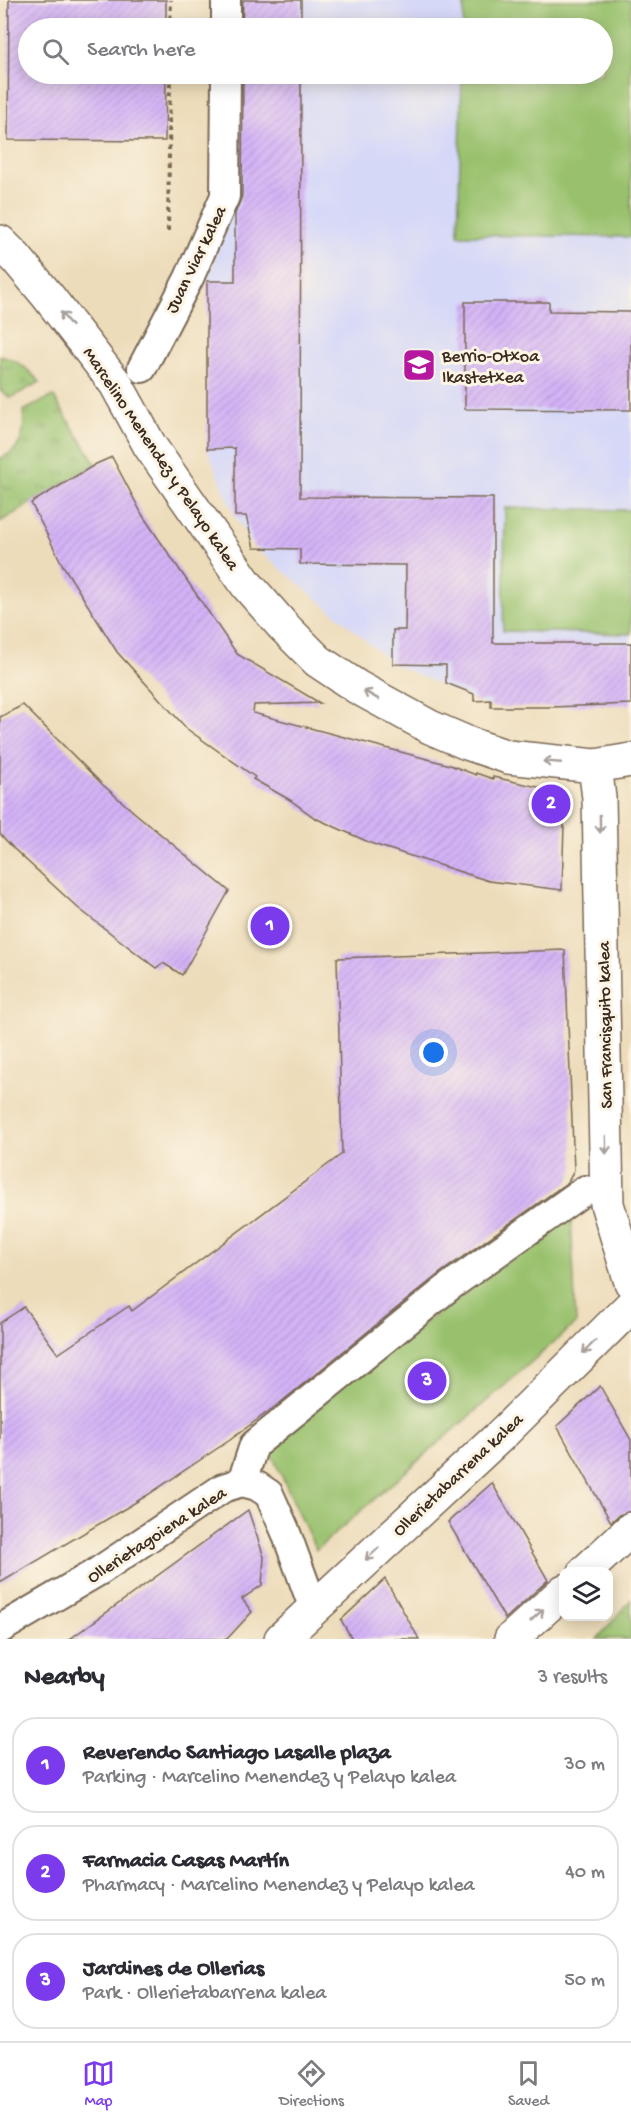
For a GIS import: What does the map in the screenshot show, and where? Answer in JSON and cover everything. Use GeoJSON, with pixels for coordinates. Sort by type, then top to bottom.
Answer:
{"type":"FeatureCollection","features":[{"type":"Feature","properties":{"kind":"street"},"geometry":{"type":"LineString","coordinates":[[226,0],[226,18]]}},
{"type":"Feature","properties":{"kind":"street","name":"Juan Viar kalea"},"geometry":{"type":"LineString","coordinates":[[142,368],[189,278],[225,196],[226,84]]}},
{"type":"Feature","properties":{"kind":"street","name":"Marcelino Menendez y Pelayo kalea"},"geometry":{"type":"LineString","coordinates":[[5,257],[47,295],[116,384],[150,446],[247,585],[318,661],[357,687],[430,727],[508,757],[594,766],[631,760]]}},
{"type":"Feature","properties":{"kind":"street","name":"San Francisquito kalea"},"geometry":{"type":"LineString","coordinates":[[594,766],[599,798],[608,1204],[631,1282]]}},
{"type":"Feature","properties":{"kind":"street"},"geometry":{"type":"LineString","coordinates":[[242,1482],[254,1444],[450,1286],[585,1190]]}},
{"type":"Feature","properties":{"kind":"street","name":"Ollerietabarrena kalea"},"geometry":{"type":"LineString","coordinates":[[281,1639],[501,1435],[631,1306]]}},
{"type":"Feature","properties":{"kind":"street","name":"Ollerietagoiena kalea"},"geometry":{"type":"LineString","coordinates":[[0,1629],[99,1571],[223,1488],[242,1482],[257,1486],[269,1494],[314,1609]]}},
{"type":"Feature","properties":{"kind":"street"},"geometry":{"type":"LineString","coordinates":[[590,1567],[631,1529]]}},
{"type":"Feature","properties":{"kind":"street"},"geometry":{"type":"LineString","coordinates":[[511,1639],[559,1596]]}},
{"type":"Feature","properties":{"kind":"path"},"geometry":{"type":"LineString","coordinates":[[170,18],[171,0]]}},
{"type":"Feature","properties":{"kind":"path"},"geometry":{"type":"LineString","coordinates":[[168,237],[170,84]]}},
{"type":"Feature","properties":{"kind":"shaded area","name":"Berrio-Otxoa Ikastetxea"},"geometry":{"type":"Polygon","coordinates":[[[233,0],[631,0],[631,704],[491,707],[393,664],[253,546],[235,516],[207,449],[207,281],[235,192],[234,84],[613,84],[613,18],[233,18],[233,0]]]}},
{"type":"Feature","properties":{"kind":"green space"},"geometry":{"type":"Polygon","coordinates":[[[464,0],[631,0],[631,237],[458,235],[462,84],[613,84],[613,18],[463,18],[464,0]]]}},
{"type":"Feature","properties":{"kind":"green space"},"geometry":{"type":"Polygon","coordinates":[[[0,356],[22,366],[40,382],[11,398],[0,391],[0,356]]]}},
{"type":"Feature","properties":{"kind":"green space"},"geometry":{"type":"Polygon","coordinates":[[[53,396],[96,464],[0,522],[0,458],[13,451],[21,440],[24,426],[23,411],[53,396]]]}},
{"type":"Feature","properties":{"kind":"green space"},"geometry":{"type":"Polygon","coordinates":[[[505,508],[631,510],[631,634],[503,631],[505,508]]]}},
{"type":"Feature","properties":{"kind":"green space"},"geometry":{"type":"Polygon","coordinates":[[[571,1215],[576,1323],[316,1550],[265,1440],[571,1215]]]}},
{"type":"Feature","properties":{"kind":"green space"},"geometry":{"type":"Polygon","coordinates":[[[631,1600],[631,1639],[597,1639],[631,1600]]]}},
{"type":"Feature","properties":{"kind":"building"},"geometry":{"type":"Polygon","coordinates":[[[9,0],[166,0],[166,18],[18,18],[18,84],[166,84],[165,141],[8,140],[9,0]]]}},
{"type":"Feature","properties":{"kind":"building"},"geometry":{"type":"Polygon","coordinates":[[[243,0],[301,0],[301,18],[242,18],[243,0]]]}},
{"type":"Feature","properties":{"kind":"building"},"geometry":{"type":"Polygon","coordinates":[[[243,84],[301,84],[300,497],[493,498],[493,643],[631,643],[631,704],[491,707],[491,700],[474,701],[474,694],[446,683],[446,665],[393,664],[393,630],[405,630],[406,565],[300,564],[300,549],[254,548],[246,516],[235,516],[235,448],[207,449],[207,281],[235,281],[235,214],[242,196],[243,84]]]}},
{"type":"Feature","properties":{"kind":"building"},"geometry":{"type":"Polygon","coordinates":[[[465,302],[549,302],[549,311],[631,312],[631,410],[465,409],[465,302]]]}},
{"type":"Feature","properties":{"kind":"building"},"geometry":{"type":"Polygon","coordinates":[[[112,457],[143,516],[237,654],[320,703],[254,705],[253,713],[450,765],[476,775],[476,773],[493,779],[493,777],[565,793],[562,890],[489,881],[373,844],[315,818],[290,800],[253,779],[255,777],[187,729],[117,652],[62,564],[31,503],[96,464],[112,457]]]}},
{"type":"Feature","properties":{"kind":"building"},"geometry":{"type":"Polygon","coordinates":[[[23,705],[103,785],[229,891],[182,975],[163,963],[156,968],[78,908],[0,834],[0,717],[23,705]]]}},
{"type":"Feature","properties":{"kind":"building"},"geometry":{"type":"Polygon","coordinates":[[[565,950],[574,1170],[568,1182],[440,1273],[281,1402],[230,1440],[146,1496],[0,1583],[0,1323],[24,1307],[58,1354],[129,1306],[132,1311],[342,1154],[337,958],[565,950]]]}},
{"type":"Feature","properties":{"kind":"building"},"geometry":{"type":"Polygon","coordinates":[[[600,1386],[631,1440],[631,1511],[619,1515],[611,1522],[557,1426],[600,1386]]]}},
{"type":"Feature","properties":{"kind":"building"},"geometry":{"type":"Polygon","coordinates":[[[492,1483],[548,1580],[505,1619],[448,1522],[492,1483]]]}},
{"type":"Feature","properties":{"kind":"building"},"geometry":{"type":"Polygon","coordinates":[[[248,1510],[264,1557],[262,1585],[242,1599],[252,1612],[227,1639],[70,1639],[248,1510]]]}},
{"type":"Feature","properties":{"kind":"building"},"geometry":{"type":"Polygon","coordinates":[[[385,1579],[419,1639],[352,1639],[341,1620],[385,1579]]]}},
{"type":"Feature","properties":{"kind":"place","name":"Berrio-Otxoa Ikastetxea"},"geometry":{"type":"Point","coordinates":[419,365]}},
{"type":"Feature","properties":{"kind":"place","name":"Farmacia Casas Martín"},"geometry":{"type":"Point","coordinates":[551,804]}},
{"type":"Feature","properties":{"kind":"place","name":"Reverendo Santiago Lasalle plaza"},"geometry":{"type":"Point","coordinates":[270,926]}},
{"type":"Feature","properties":{"kind":"place","name":"Jardines de Ollerias"},"geometry":{"type":"Point","coordinates":[427,1381]}}]}
